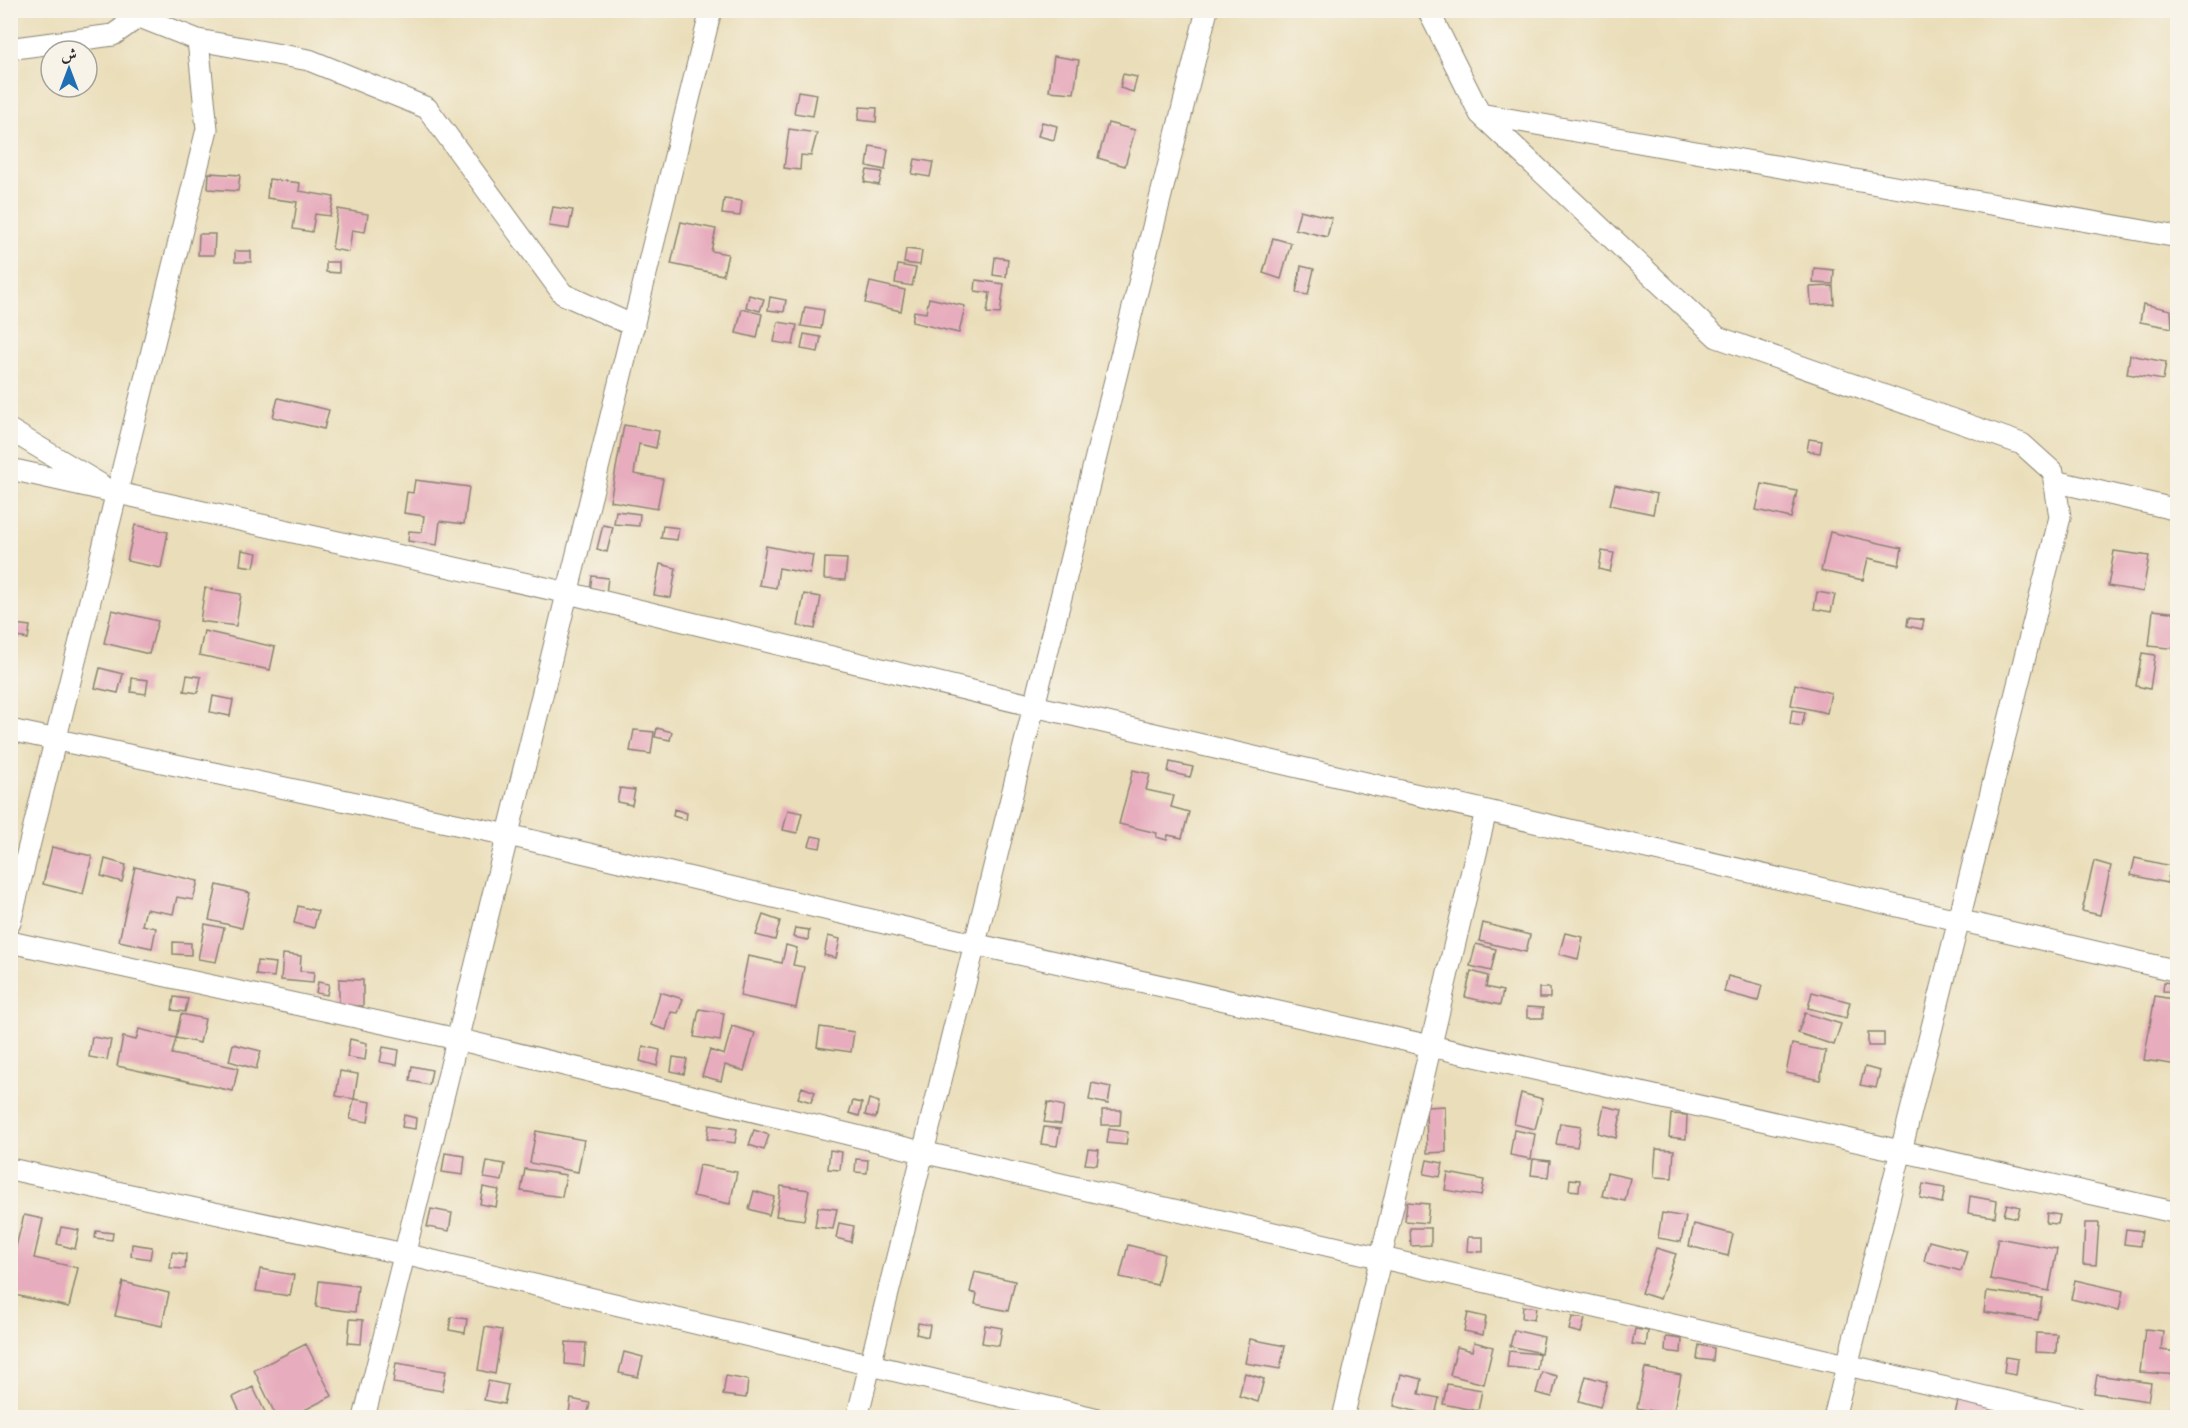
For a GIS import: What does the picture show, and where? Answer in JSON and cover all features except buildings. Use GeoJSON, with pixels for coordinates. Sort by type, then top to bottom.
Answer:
{"type":"FeatureCollection","features":[{"type":"Feature","properties":{"kind":"street"},"geometry":{"type":"LineString","coordinates":[[364,1418],[711,10]]}},
{"type":"Feature","properties":{"kind":"street"},"geometry":{"type":"LineString","coordinates":[[856,1418],[1207,10]]}},
{"type":"Feature","properties":{"kind":"street"},"geometry":{"type":"LineString","coordinates":[[1428,10],[1480,114],[1717,337],[2022,444],[2053,472],[2060,517],[1834,1418]]}},
{"type":"Feature","properties":{"kind":"street"},"geometry":{"type":"LineString","coordinates":[[10,44],[15,48],[113,35],[136,13],[198,40],[309,60],[427,108],[563,294],[634,326]]}},
{"type":"Feature","properties":{"kind":"street"},"geometry":{"type":"LineString","coordinates":[[10,923],[207,129],[198,40]]}},
{"type":"Feature","properties":{"kind":"street"},"geometry":{"type":"LineString","coordinates":[[1480,114],[2178,237]]}},
{"type":"Feature","properties":{"kind":"street"},"geometry":{"type":"LineString","coordinates":[[10,430],[117,494]]}},
{"type":"Feature","properties":{"kind":"street"},"geometry":{"type":"LineString","coordinates":[[10,470],[568,593],[1034,706],[2178,971]]}},
{"type":"Feature","properties":{"kind":"street"},"geometry":{"type":"LineString","coordinates":[[2054,481],[2178,510]]}},
{"type":"Feature","properties":{"kind":"street"},"geometry":{"type":"LineString","coordinates":[[10,729],[508,835],[974,944],[2178,1213]]}},
{"type":"Feature","properties":{"kind":"street"},"geometry":{"type":"LineString","coordinates":[[1343,1418],[1486,811]]}},
{"type":"Feature","properties":{"kind":"street"},"geometry":{"type":"LineString","coordinates":[[10,942],[457,1039],[922,1152],[2077,1418]]}},
{"type":"Feature","properties":{"kind":"street"},"geometry":{"type":"LineString","coordinates":[[10,1169],[404,1254],[1094,1418]]}}]}
